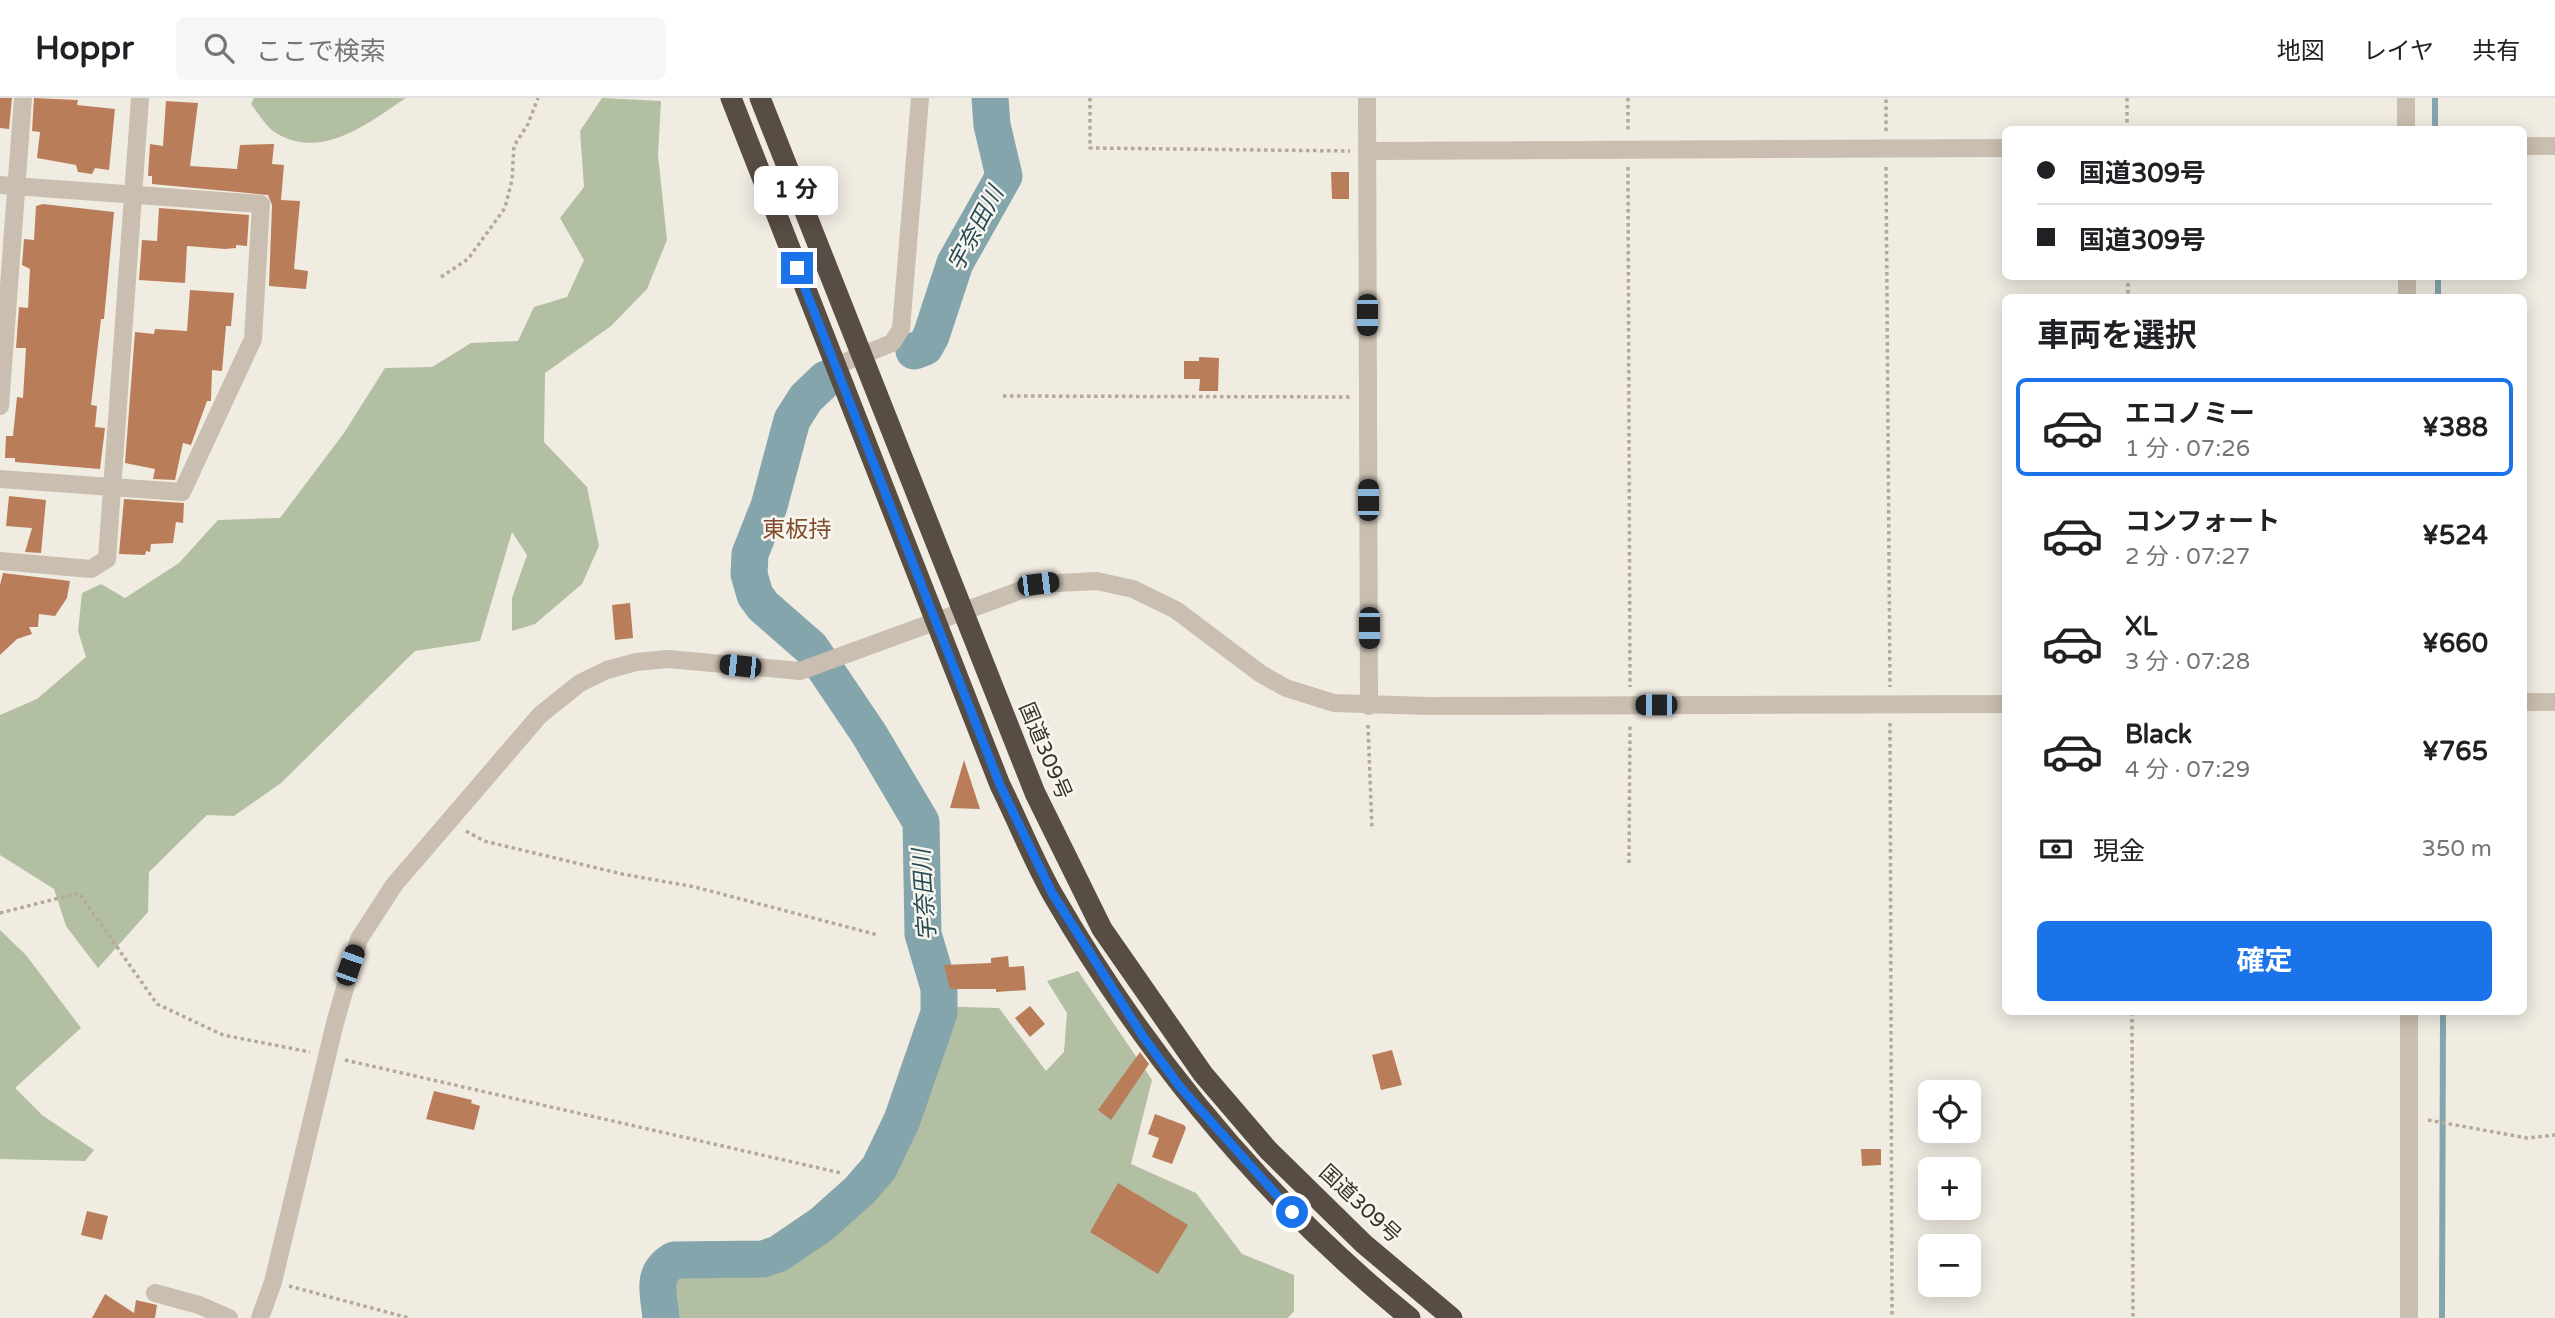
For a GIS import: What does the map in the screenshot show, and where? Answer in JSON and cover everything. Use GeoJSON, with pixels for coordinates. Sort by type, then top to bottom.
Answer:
{"type":"FeatureCollection","features":[{"type":"Feature","properties":{"kind":"highway"},"geometry":{"type":"LineString","coordinates":[[732,98],[1000,785],[1052,893],[1142,1035],[1180,1087],[1292,1212],[1359,1277],[1410,1318]]}},
{"type":"Feature","properties":{"kind":"highway","name":"国道309号"},"geometry":{"type":"LineString","coordinates":[[760,98],[1035,793],[1102,929],[1157,1012],[1203,1074],[1269,1150],[1364,1244],[1452,1318]]}},
{"type":"Feature","properties":{"kind":"street"},"geometry":{"type":"LineString","coordinates":[[0,406],[8,186],[23,98]]}},
{"type":"Feature","properties":{"kind":"street"},"geometry":{"type":"LineString","coordinates":[[0,561],[92,569],[107,559],[140,98]]}},
{"type":"Feature","properties":{"kind":"street"},"geometry":{"type":"LineString","coordinates":[[835,366],[892,343],[901,329],[920,98]]}},
{"type":"Feature","properties":{"kind":"street"},"geometry":{"type":"LineString","coordinates":[[1367,98],[1369,706]]}},
{"type":"Feature","properties":{"kind":"street"},"geometry":{"type":"LineString","coordinates":[[2406,98],[2406,126]]}},
{"type":"Feature","properties":{"kind":"street"},"geometry":{"type":"LineString","coordinates":[[2527,146],[2555,146]]}},
{"type":"Feature","properties":{"kind":"street"},"geometry":{"type":"LineString","coordinates":[[1367,151],[2002,148]]}},
{"type":"Feature","properties":{"kind":"street"},"geometry":{"type":"LineString","coordinates":[[0,479],[183,492],[253,339],[261,204],[8,186]]}},
{"type":"Feature","properties":{"kind":"street"},"geometry":{"type":"LineString","coordinates":[[260,1318],[273,1282],[327,1056],[359,939],[394,885],[540,715],[580,683],[607,670],[636,662],[668,659],[800,671],[1038,584],[1076,580],[1114,584],[1144,594],[1176,610],[1261,674],[1286,688],[1334,703],[1369,706],[2002,704]]}},
{"type":"Feature","properties":{"kind":"street"},"geometry":{"type":"LineString","coordinates":[[2527,702],[2555,702]]}},
{"type":"Feature","properties":{"kind":"street"},"geometry":{"type":"LineString","coordinates":[[2409,1015],[2409,1318]]}},
{"type":"Feature","properties":{"kind":"street"},"geometry":{"type":"LineString","coordinates":[[155,1293],[199,1305],[229,1318]]}},
{"type":"Feature","properties":{"kind":"path"},"geometry":{"type":"LineString","coordinates":[[441,277],[468,259],[505,208],[512,180],[514,146],[528,124],[534,101],[538,98]]}},
{"type":"Feature","properties":{"kind":"path"},"geometry":{"type":"LineString","coordinates":[[1090,98],[1090,148],[1367,151]]}},
{"type":"Feature","properties":{"kind":"path"},"geometry":{"type":"LineString","coordinates":[[1628,98],[1629,863]]}},
{"type":"Feature","properties":{"kind":"path"},"geometry":{"type":"LineString","coordinates":[[1886,98],[1892,1318]]}},
{"type":"Feature","properties":{"kind":"path"},"geometry":{"type":"LineString","coordinates":[[2127,98],[2127,126]]}},
{"type":"Feature","properties":{"kind":"path"},"geometry":{"type":"LineString","coordinates":[[1003,396],[1368,397]]}},
{"type":"Feature","properties":{"kind":"path"},"geometry":{"type":"LineString","coordinates":[[1369,706],[1372,830]]}},
{"type":"Feature","properties":{"kind":"path"},"geometry":{"type":"LineString","coordinates":[[449,821],[484,841],[622,874],[695,887],[878,935]]}},
{"type":"Feature","properties":{"kind":"path"},"geometry":{"type":"LineString","coordinates":[[0,913],[79,893],[157,1004],[223,1035],[327,1056],[841,1173]]}},
{"type":"Feature","properties":{"kind":"path"},"geometry":{"type":"LineString","coordinates":[[2132,1015],[2133,1318]]}},
{"type":"Feature","properties":{"kind":"path"},"geometry":{"type":"LineString","coordinates":[[2409,1117],[2527,1138],[2555,1135]]}},
{"type":"Feature","properties":{"kind":"path"},"geometry":{"type":"LineString","coordinates":[[273,1282],[408,1318]]}},
{"type":"Feature","properties":{"kind":"green space"},"geometry":{"type":"Polygon","coordinates":[[[254,98],[406,98],[344,135],[310,143],[293,141],[273,131],[251,104],[254,98]]]}},
{"type":"Feature","properties":{"kind":"green space"},"geometry":{"type":"Polygon","coordinates":[[[602,98],[661,101],[658,155],[667,240],[647,289],[611,326],[545,373],[544,442],[587,487],[599,546],[582,584],[535,624],[512,631],[512,598],[527,555],[512,532],[480,641],[415,651],[281,783],[234,816],[207,815],[149,872],[148,912],[98,968],[66,926],[54,889],[0,855],[0,715],[37,699],[86,657],[78,631],[82,593],[101,584],[125,598],[179,563],[218,520],[280,518],[344,433],[385,368],[432,367],[471,343],[518,341],[534,307],[567,297],[584,260],[560,218],[584,187],[580,131],[602,98]]]}},
{"type":"Feature","properties":{"kind":"green space"},"geometry":{"type":"Polygon","coordinates":[[[0,930],[26,955],[81,1028],[15,1088],[42,1115],[94,1150],[85,1161],[0,1159],[0,930]]]}},
{"type":"Feature","properties":{"kind":"green space"},"geometry":{"type":"Polygon","coordinates":[[[1078,971],[1152,1080],[1131,1164],[1196,1193],[1242,1254],[1294,1275],[1294,1311],[1288,1318],[663,1318],[655,1283],[675,1255],[766,1250],[848,1196],[883,1160],[919,1064],[929,1006],[999,1008],[1046,1071],[1064,1052],[1067,1013],[1047,981],[1078,971]]]}},
{"type":"Feature","properties":{"kind":"building"},"geometry":{"type":"Polygon","coordinates":[[[0,98],[12,98],[9,129],[0,128],[0,98]]]}},
{"type":"Feature","properties":{"kind":"building"},"geometry":{"type":"Polygon","coordinates":[[[34,98],[78,100],[77,105],[115,109],[109,170],[95,168],[92,174],[78,172],[76,165],[37,158],[40,132],[32,131],[34,98]]]}},
{"type":"Feature","properties":{"kind":"building"},"geometry":{"type":"Polygon","coordinates":[[[166,101],[198,103],[190,166],[237,169],[240,145],[274,144],[272,164],[284,165],[281,200],[300,201],[294,269],[308,271],[306,289],[269,286],[272,205],[268,195],[152,184],[152,176],[148,176],[150,144],[163,146],[166,101]]]}},
{"type":"Feature","properties":{"kind":"building"},"geometry":{"type":"Polygon","coordinates":[[[1331,172],[1349,172],[1349,199],[1332,199],[1331,172]]]}},
{"type":"Feature","properties":{"kind":"building"},"geometry":{"type":"Polygon","coordinates":[[[43,204],[114,212],[104,319],[101,319],[91,405],[97,406],[95,427],[105,428],[100,469],[15,462],[15,458],[5,458],[6,436],[13,436],[17,397],[23,398],[26,348],[16,348],[19,307],[28,308],[30,269],[22,265],[24,239],[34,240],[36,206],[43,204]]]}},
{"type":"Feature","properties":{"kind":"building"},"geometry":{"type":"Polygon","coordinates":[[[159,208],[249,215],[247,246],[236,245],[236,248],[225,249],[187,246],[185,283],[139,280],[142,240],[157,241],[159,208]]]}},
{"type":"Feature","properties":{"kind":"building"},"geometry":{"type":"Polygon","coordinates":[[[190,290],[234,293],[231,326],[226,326],[222,371],[212,370],[211,401],[207,401],[191,445],[183,443],[175,480],[153,479],[155,469],[125,463],[135,332],[154,334],[155,329],[187,331],[190,290]]]}},
{"type":"Feature","properties":{"kind":"building"},"geometry":{"type":"Polygon","coordinates":[[[1199,357],[1219,358],[1218,391],[1199,391],[1200,379],[1184,379],[1184,361],[1199,361],[1199,357]]]}},
{"type":"Feature","properties":{"kind":"building"},"geometry":{"type":"Polygon","coordinates":[[[9,496],[46,500],[41,553],[25,552],[32,528],[6,526],[9,496]]]}},
{"type":"Feature","properties":{"kind":"building"},"geometry":{"type":"Polygon","coordinates":[[[124,499],[184,503],[183,523],[176,522],[173,543],[151,544],[150,552],[146,551],[145,555],[119,554],[124,499]]]}},
{"type":"Feature","properties":{"kind":"building"},"geometry":{"type":"Polygon","coordinates":[[[3,573],[70,581],[67,598],[55,616],[39,614],[38,627],[29,627],[32,634],[17,639],[0,655],[0,585],[3,573]]]}},
{"type":"Feature","properties":{"kind":"building"},"geometry":{"type":"Polygon","coordinates":[[[630,603],[633,638],[615,640],[612,605],[630,603]]]}},
{"type":"Feature","properties":{"kind":"building"},"geometry":{"type":"Polygon","coordinates":[[[964,760],[980,809],[950,808],[964,760]]]}},
{"type":"Feature","properties":{"kind":"building"},"geometry":{"type":"Polygon","coordinates":[[[1008,956],[1009,967],[1024,966],[1026,990],[996,992],[996,989],[950,989],[944,965],[991,963],[991,958],[1008,956]]]}},
{"type":"Feature","properties":{"kind":"building"},"geometry":{"type":"Polygon","coordinates":[[[1030,1006],[1045,1024],[1030,1037],[1015,1018],[1030,1006]]]}},
{"type":"Feature","properties":{"kind":"building"},"geometry":{"type":"Polygon","coordinates":[[[1392,1050],[1402,1085],[1381,1090],[1372,1055],[1392,1050]]]}},
{"type":"Feature","properties":{"kind":"building"},"geometry":{"type":"Polygon","coordinates":[[[1140,1052],[1149,1064],[1111,1120],[1098,1110],[1140,1052]]]}},
{"type":"Feature","properties":{"kind":"building"},"geometry":{"type":"Polygon","coordinates":[[[434,1091],[472,1100],[471,1103],[480,1106],[474,1130],[426,1119],[434,1091]]]}},
{"type":"Feature","properties":{"kind":"building"},"geometry":{"type":"Polygon","coordinates":[[[1155,1114],[1186,1128],[1172,1164],[1152,1157],[1159,1138],[1148,1134],[1155,1114]]]}},
{"type":"Feature","properties":{"kind":"building"},"geometry":{"type":"Polygon","coordinates":[[[1861,1149],[1881,1149],[1881,1165],[1862,1166],[1861,1149]]]}},
{"type":"Feature","properties":{"kind":"building"},"geometry":{"type":"Polygon","coordinates":[[[1118,1183],[1188,1225],[1158,1274],[1090,1232],[1118,1183]]]}},
{"type":"Feature","properties":{"kind":"building"},"geometry":{"type":"Polygon","coordinates":[[[87,1211],[108,1216],[102,1240],[81,1235],[87,1211]]]}},
{"type":"Feature","properties":{"kind":"building"},"geometry":{"type":"Polygon","coordinates":[[[105,1294],[134,1313],[136,1300],[157,1305],[155,1318],[92,1318],[105,1294]]]}},
{"type":"Feature","properties":{"kind":"waterway","name":"宇奈田川"},"geometry":{"type":"LineString","coordinates":[[914,351],[925,347],[931,336],[955,263],[1004,176],[992,125],[990,98]]}},
{"type":"Feature","properties":{"kind":"waterway"},"geometry":{"type":"LineString","coordinates":[[2435,98],[2435,126]]}},
{"type":"Feature","properties":{"kind":"waterway"},"geometry":{"type":"LineString","coordinates":[[2438,280],[2438,294]]}},
{"type":"Feature","properties":{"kind":"waterway","name":"宇奈田川"},"geometry":{"type":"LineString","coordinates":[[661,1318],[659,1278],[666,1266],[674,1260],[763,1259],[778,1254],[822,1224],[859,1191],[879,1168],[902,1120],[939,1013],[939,988],[923,934],[921,822],[869,734],[811,648],[763,606],[755,595],[749,574],[750,554],[769,506],[792,420],[806,398],[826,379]]}},
{"type":"Feature","properties":{"kind":"waterway"},"geometry":{"type":"LineString","coordinates":[[2442,1318],[2443,1015]]}},
{"type":"Feature","properties":{"kind":"district","name":"東板持"},"geometry":{"type":"Point","coordinates":[797,530]}},
{"type":"Feature","properties":{"kind":"route"},"geometry":{"type":"LineString","coordinates":[[797,268],[1000,785],[1052,893],[1142,1035],[1180,1087],[1292,1212]]}}]}
